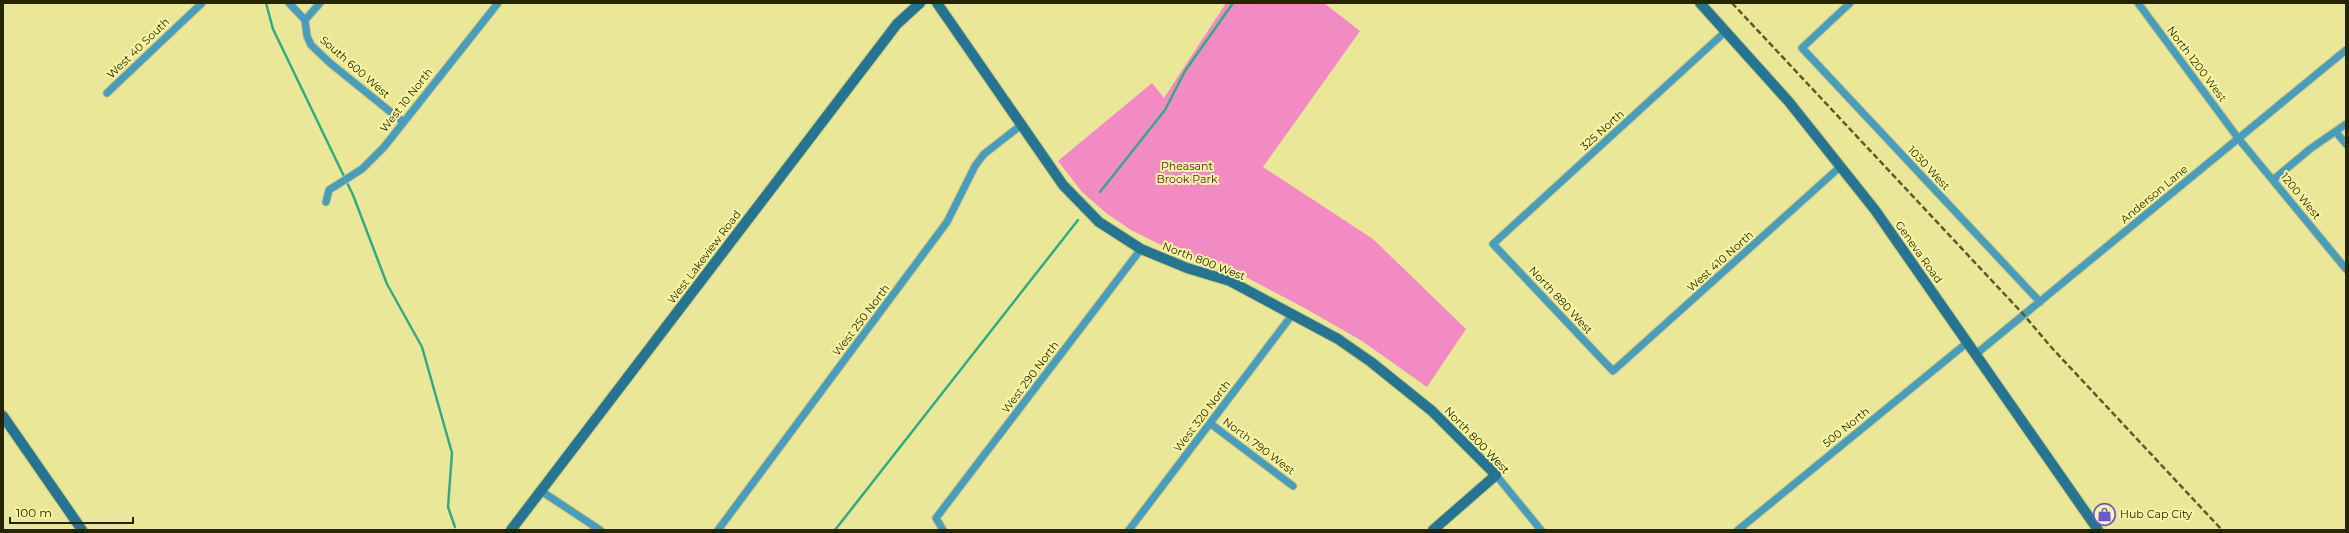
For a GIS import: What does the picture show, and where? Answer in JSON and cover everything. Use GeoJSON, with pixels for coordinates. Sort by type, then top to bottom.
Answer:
{"type":"FeatureCollection","features":[{"type":"Feature","properties":{"kind":"street","name":"West 40 South"},"geometry":{"type":"LineString","coordinates":[[108,93],[202,3]]}},
{"type":"Feature","properties":{"kind":"street"},"geometry":{"type":"LineString","coordinates":[[289,3],[305,20],[320,3]]}},
{"type":"Feature","properties":{"kind":"street","name":"West 10 North"},"geometry":{"type":"LineString","coordinates":[[326,202],[329,190],[362,169],[403,122],[498,3]]}},
{"type":"Feature","properties":{"kind":"street","name":"West Lakeview Road"},"geometry":{"type":"LineString","coordinates":[[511,530],[897,24],[920,3]]}},
{"type":"Feature","properties":{"kind":"street","name":"North 800 West"},"geometry":{"type":"LineString","coordinates":[[937,3],[1062,186],[1099,222],[1141,249],[1180,265],[1230,282],[1338,339],[1403,386],[1457,434],[1496,475],[1541,530]]}},
{"type":"Feature","properties":{"kind":"street","name":"Geneva Road"},"geometry":{"type":"LineString","coordinates":[[1700,3],[1789,102],[1876,210],[2098,530]]}},
{"type":"Feature","properties":{"kind":"street","name":"1030 West"},"geometry":{"type":"LineString","coordinates":[[1850,3],[1802,48],[2040,302]]}},
{"type":"Feature","properties":{"kind":"street","name":"North 1200 West"},"geometry":{"type":"LineString","coordinates":[[2138,3],[2238,138]]}},
{"type":"Feature","properties":{"kind":"street","name":"South 600 West"},"geometry":{"type":"LineString","coordinates":[[305,20],[307,36],[311,45],[330,63],[403,122]]}},
{"type":"Feature","properties":{"kind":"street","name":"325 North"},"geometry":{"type":"LineString","coordinates":[[1493,244],[1726,31]]}},
{"type":"Feature","properties":{"kind":"street","name":"Anderson Lane"},"geometry":{"type":"LineString","coordinates":[[1976,354],[2346,50]]}},
{"type":"Feature","properties":{"kind":"street"},"geometry":{"type":"LineString","coordinates":[[2273,180],[2310,149],[2346,124]]}},
{"type":"Feature","properties":{"kind":"street","name":"West 250 North"},"geometry":{"type":"LineString","coordinates":[[718,530],[943,229],[984,154],[1020,126]]}},
{"type":"Feature","properties":{"kind":"street"},"geometry":{"type":"LineString","coordinates":[[2336,132],[2346,144]]}},
{"type":"Feature","properties":{"kind":"street","name":"1200 West"},"geometry":{"type":"LineString","coordinates":[[2238,138],[2346,269]]}},
{"type":"Feature","properties":{"kind":"street","name":"West 410 North"},"geometry":{"type":"LineString","coordinates":[[1613,371],[1841,166]]}},
{"type":"Feature","properties":{"kind":"street","name":"North 880 West"},"geometry":{"type":"LineString","coordinates":[[1493,244],[1613,371]]}},
{"type":"Feature","properties":{"kind":"street","name":"West 290 North"},"geometry":{"type":"LineString","coordinates":[[943,530],[936,518],[1141,249]]}},
{"type":"Feature","properties":{"kind":"street","name":"West 320 North"},"geometry":{"type":"LineString","coordinates":[[1129,530],[1211,424],[1292,315]]}},
{"type":"Feature","properties":{"kind":"street","name":"500 North"},"geometry":{"type":"LineString","coordinates":[[1738,530],[1968,342]]}},
{"type":"Feature","properties":{"kind":"street"},"geometry":{"type":"LineString","coordinates":[[4,421],[82,530]]}},
{"type":"Feature","properties":{"kind":"street","name":"North 790 West"},"geometry":{"type":"LineString","coordinates":[[1211,424],[1293,486]]}},
{"type":"Feature","properties":{"kind":"street"},"geometry":{"type":"LineString","coordinates":[[1433,530],[1496,475]]}},
{"type":"Feature","properties":{"kind":"street"},"geometry":{"type":"LineString","coordinates":[[541,491],[600,530]]}},
{"type":"Feature","properties":{"kind":"green space","name":"Pheasant Brook Park"},"geometry":{"type":"Polygon","coordinates":[[[1226,3],[1324,3],[1360,31],[1263,167],[1373,239],[1466,329],[1427,387],[1362,341],[1308,310],[1227,267],[1183,256],[1131,230],[1106,213],[1082,192],[1058,161],[1152,83],[1164,98],[1226,3]]]}},
{"type":"Feature","properties":{"kind":"waterway"},"geometry":{"type":"LineString","coordinates":[[266,3],[273,29],[353,195],[387,284],[422,347],[452,453],[448,507],[455,527]]}},
{"type":"Feature","properties":{"kind":"waterway"},"geometry":{"type":"LineString","coordinates":[[1100,192],[1165,110],[1185,71],[1233,3]]}},
{"type":"Feature","properties":{"kind":"waterway"},"geometry":{"type":"LineString","coordinates":[[835,530],[1078,220]]}},
{"type":"Feature","properties":{"kind":"railway"},"geometry":{"type":"LineString","coordinates":[[1732,3],[2024,315],[2051,347],[2222,530]]}},
{"type":"Feature","properties":{"kind":"place","name":"Hub Cap City"},"geometry":{"type":"Point","coordinates":[2104,514]}}]}
